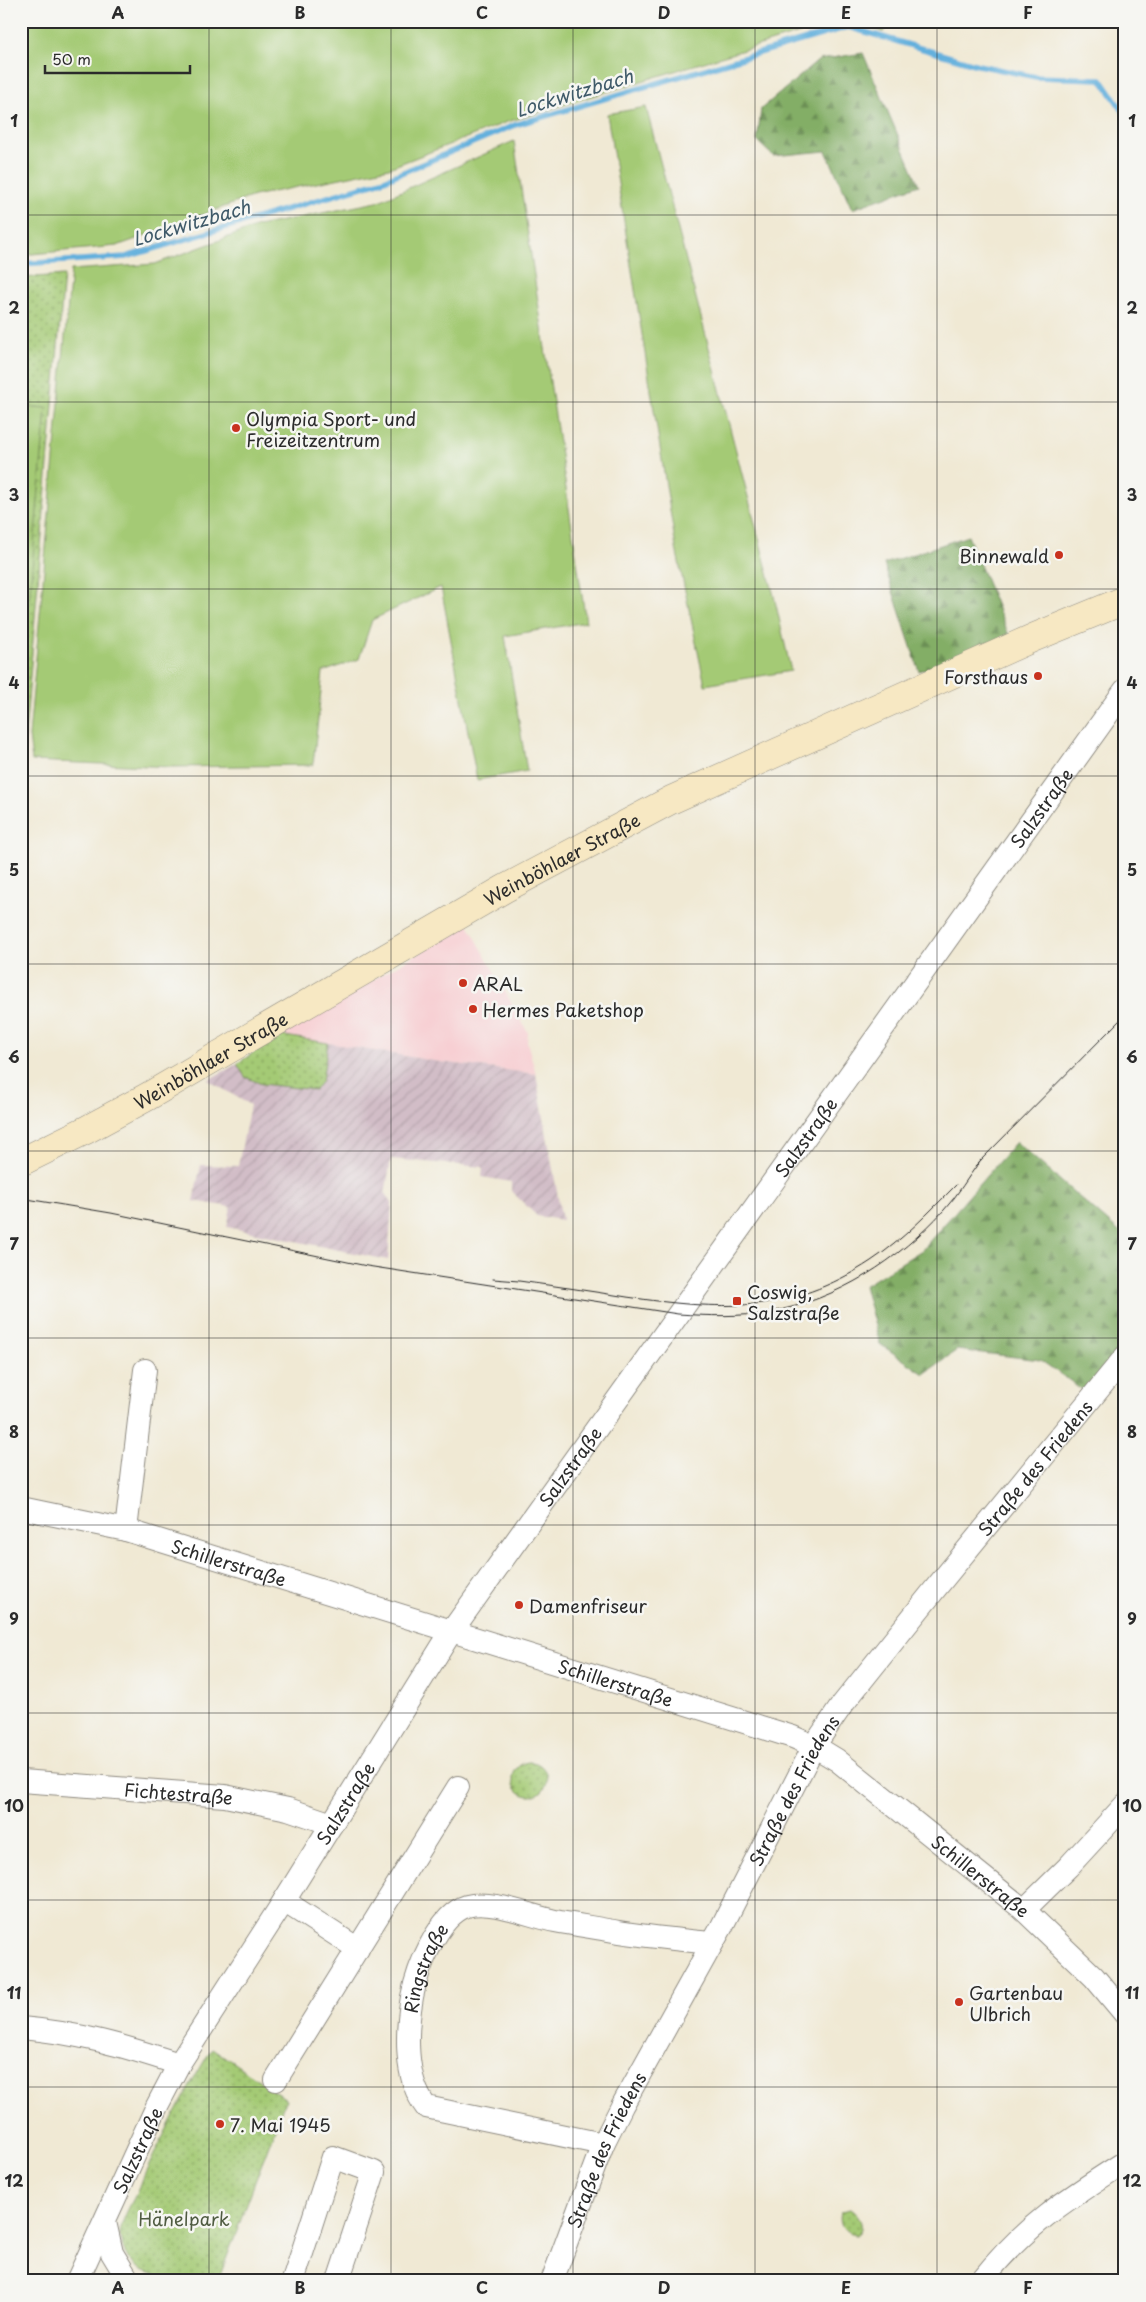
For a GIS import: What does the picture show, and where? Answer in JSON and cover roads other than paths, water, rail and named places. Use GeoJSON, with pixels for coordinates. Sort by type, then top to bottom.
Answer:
{"type":"FeatureCollection","features":[{"type":"Feature","properties":{"kind":"main road","name":"Weinböhlaer Straße"},"geometry":{"type":"LineString","coordinates":[[21,1162],[147,1097],[504,889],[671,800],[1035,637],[1125,600]]}},
{"type":"Feature","properties":{"kind":"street","name":"Salzstraße"},"geometry":{"type":"LineString","coordinates":[[77,2281],[157,2106],[179,2064],[284,1901],[451,1632],[1125,690]]}},
{"type":"Feature","properties":{"kind":"street","name":"Straße des Friedens"},"geometry":{"type":"LineString","coordinates":[[552,2281],[603,2144],[622,2106],[712,1944],[814,1746],[834,1716],[935,1589],[1125,1357]]}},
{"type":"Feature","properties":{"kind":"street"},"geometry":{"type":"LineString","coordinates":[[126,1530],[145,1370]]}},
{"type":"Feature","properties":{"kind":"street","name":"Schillerstraße"},"geometry":{"type":"LineString","coordinates":[[21,1508],[126,1530],[793,1737],[814,1746],[837,1760],[1024,1910],[1094,1977],[1125,2014]]}},
{"type":"Feature","properties":{"kind":"street","name":"Fichtestraße"},"geometry":{"type":"LineString","coordinates":[[21,1781],[225,1796],[288,1809],[332,1824]]}},
{"type":"Feature","properties":{"kind":"street"},"geometry":{"type":"LineString","coordinates":[[276,2080],[458,1786]]}},
{"type":"Feature","properties":{"kind":"street"},"geometry":{"type":"LineString","coordinates":[[1024,1910],[1068,1868],[1125,1805]]}},
{"type":"Feature","properties":{"kind":"street"},"geometry":{"type":"LineString","coordinates":[[284,1901],[358,1949]]}},
{"type":"Feature","properties":{"kind":"street","name":"Ringstraße"},"geometry":{"type":"LineString","coordinates":[[603,2144],[426,2107],[417,2095],[414,2084],[409,2046],[409,2020],[416,1978],[436,1936],[452,1914],[466,1906],[484,1904],[621,1933],[712,1944]]}},
{"type":"Feature","properties":{"kind":"street"},"geometry":{"type":"LineString","coordinates":[[21,2028],[61,2031],[105,2040],[179,2064]]}},
{"type":"Feature","properties":{"kind":"street"},"geometry":{"type":"LineString","coordinates":[[293,2281],[334,2157],[374,2172],[338,2281]]}},
{"type":"Feature","properties":{"kind":"street"},"geometry":{"type":"LineString","coordinates":[[981,2281],[1029,2228],[1058,2205],[1125,2162]]}},
{"type":"Feature","properties":{"kind":"street"},"geometry":{"type":"LineString","coordinates":[[105,2222],[112,2253],[128,2281]]}},
{"type":"Feature","properties":{"kind":"waterway","name":"Lockwitzbach"},"geometry":{"type":"LineString","coordinates":[[21,264],[126,257],[382,181],[515,125],[848,27],[978,65],[1036,77],[1101,79],[1125,114]]}},
{"type":"Feature","properties":{"kind":"tram line"},"geometry":{"type":"LineString","coordinates":[[975,1166],[1125,1015]]}},
{"type":"Feature","properties":{"kind":"tram line"},"geometry":{"type":"LineString","coordinates":[[21,1198],[111,1213],[367,1266],[678,1314],[713,1316],[770,1312],[795,1306],[843,1288],[887,1261],[926,1228],[949,1204],[980,1161]]}},
{"type":"Feature","properties":{"kind":"tram line"},"geometry":{"type":"LineString","coordinates":[[493,1279],[693,1304],[723,1306],[782,1300],[841,1279],[871,1261],[905,1235],[956,1185]]}},
{"type":"Feature","properties":{"kind":"place","name":"Olympia Sport- und Freizeitzentrum"},"geometry":{"type":"Point","coordinates":[236,428]}},
{"type":"Feature","properties":{"kind":"place","name":"Binnewald"},"geometry":{"type":"Point","coordinates":[1059,555]}},
{"type":"Feature","properties":{"kind":"place","name":"Forsthaus"},"geometry":{"type":"Point","coordinates":[1038,676]}},
{"type":"Feature","properties":{"kind":"place","name":"ARAL"},"geometry":{"type":"Point","coordinates":[463,983]}},
{"type":"Feature","properties":{"kind":"place","name":"Hermes Paketshop"},"geometry":{"type":"Point","coordinates":[473,1009]}},
{"type":"Feature","properties":{"kind":"place","name":"Coswig, Salzstraße"},"geometry":{"type":"Point","coordinates":[737,1301]}},
{"type":"Feature","properties":{"kind":"place","name":"Damenfriseur"},"geometry":{"type":"Point","coordinates":[519,1605]}},
{"type":"Feature","properties":{"kind":"place","name":"Gartenbau Ulbrich"},"geometry":{"type":"Point","coordinates":[959,2002]}},
{"type":"Feature","properties":{"kind":"place","name":"7. Mai 1945"},"geometry":{"type":"Point","coordinates":[220,2124]}},
{"type":"Feature","properties":{"kind":"park label","name":"Hänelpark"},"geometry":{"type":"Point","coordinates":[184,2218]}}]}
